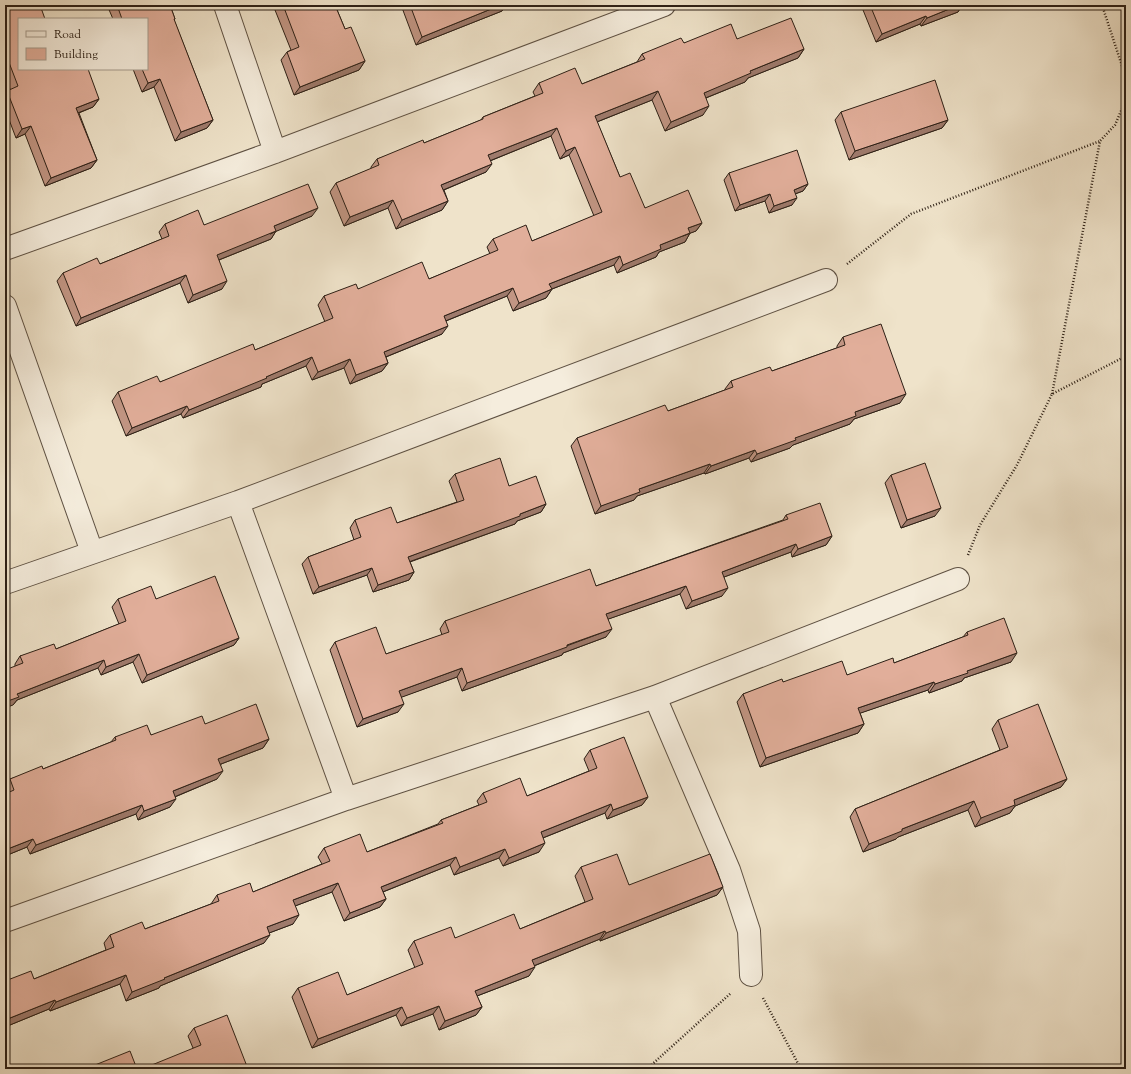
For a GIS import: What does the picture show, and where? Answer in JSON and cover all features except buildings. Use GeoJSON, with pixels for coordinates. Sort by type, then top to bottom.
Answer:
{"type":"FeatureCollection","features":[{"type":"Feature","properties":{"kind":"street"},"geometry":{"type":"LineString","coordinates":[[225,5],[275,152]]}},
{"type":"Feature","properties":{"kind":"street"},"geometry":{"type":"LineString","coordinates":[[5,249],[275,152],[664,5]]}},
{"type":"Feature","properties":{"kind":"street"},"geometry":{"type":"LineString","coordinates":[[5,583],[238,502],[826,280]]}},
{"type":"Feature","properties":{"kind":"street"},"geometry":{"type":"LineString","coordinates":[[5,306],[92,552]]}},
{"type":"Feature","properties":{"kind":"street"},"geometry":{"type":"LineString","coordinates":[[238,502],[346,799]]}},
{"type":"Feature","properties":{"kind":"street"},"geometry":{"type":"LineString","coordinates":[[5,921],[346,799],[655,697],[958,580]]}},
{"type":"Feature","properties":{"kind":"street"},"geometry":{"type":"LineString","coordinates":[[655,697],[729,870],[749,931],[751,975]]}},
{"type":"Feature","properties":{"kind":"path"},"geometry":{"type":"LineString","coordinates":[[1102,5],[1126,78]]}},
{"type":"Feature","properties":{"kind":"path"},"geometry":{"type":"LineString","coordinates":[[826,280],[911,214],[1100,141],[1115,125],[1124,104],[1126,82]]}},
{"type":"Feature","properties":{"kind":"path"},"geometry":{"type":"LineString","coordinates":[[958,580],[980,525],[1017,465],[1052,394],[1100,141]]}},
{"type":"Feature","properties":{"kind":"path"},"geometry":{"type":"LineString","coordinates":[[1052,394],[1126,356]]}},
{"type":"Feature","properties":{"kind":"path"},"geometry":{"type":"LineString","coordinates":[[647,1069],[751,975],[801,1069]]}}]}
